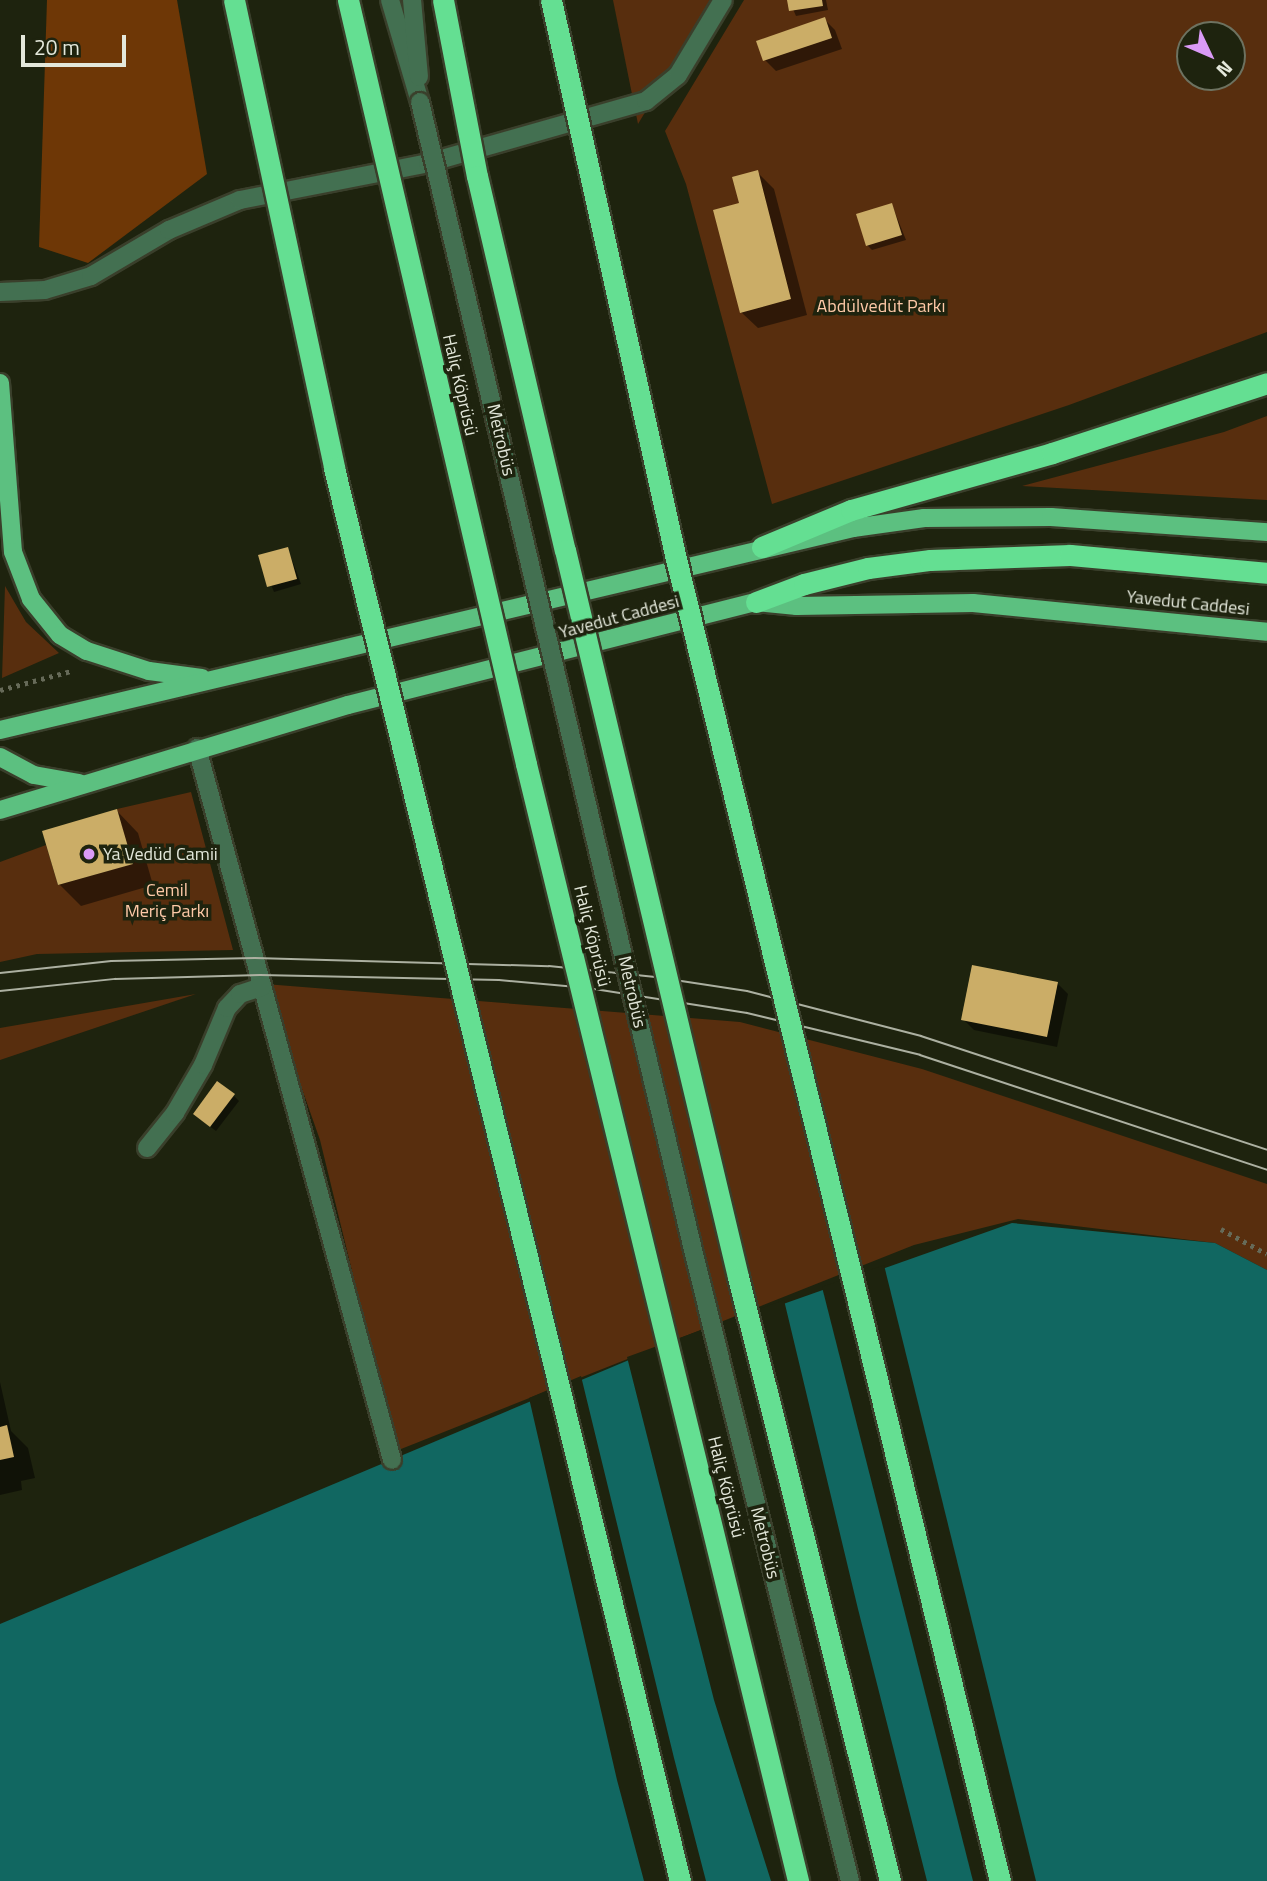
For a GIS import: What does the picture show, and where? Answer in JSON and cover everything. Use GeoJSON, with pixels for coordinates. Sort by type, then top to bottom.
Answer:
{"type":"FeatureCollection","features":[{"type":"Feature","properties":{"kind":"highway"},"geometry":{"type":"LineString","coordinates":[[234,0],[334,468],[680,1881]]}},
{"type":"Feature","properties":{"kind":"highway","name":"Haliç Köprüsü"},"geometry":{"type":"LineString","coordinates":[[348,0],[523,750],[798,1881]]}},
{"type":"Feature","properties":{"kind":"highway"},"geometry":{"type":"LineString","coordinates":[[443,0],[477,176],[558,524],[738,1277],[890,1881]]}},
{"type":"Feature","properties":{"kind":"highway"},"geometry":{"type":"LineString","coordinates":[[551,0],[676,559],[1000,1881]]}},
{"type":"Feature","properties":{"kind":"highway"},"geometry":{"type":"LineString","coordinates":[[762,547],[851,510],[1064,450],[1267,383]]}},
{"type":"Feature","properties":{"kind":"highway"},"geometry":{"type":"LineString","coordinates":[[757,602],[804,584],[868,568],[930,560],[1070,555],[1267,573]]}},
{"type":"Feature","properties":{"kind":"main road"},"geometry":{"type":"LineString","coordinates":[[0,383],[8,511],[17,565],[31,599],[46,620],[87,651],[149,671],[223,680]]}},
{"type":"Feature","properties":{"kind":"main road","name":"Yavedut Caddesi"},"geometry":{"type":"LineString","coordinates":[[0,730],[223,680],[762,547],[924,519],[1132,520],[1267,533]]}},
{"type":"Feature","properties":{"kind":"main road","name":"Yavedut Caddesi"},"geometry":{"type":"LineString","coordinates":[[0,810],[197,748],[757,602],[797,606],[973,603],[1267,632]]}},
{"type":"Feature","properties":{"kind":"main road"},"geometry":{"type":"LineString","coordinates":[[0,757],[34,775],[83,784]]}},
{"type":"Feature","properties":{"kind":"lane","name":"Metrobüs"},"geometry":{"type":"LineString","coordinates":[[390,0],[420,102],[690,1236],[850,1881]]}},
{"type":"Feature","properties":{"kind":"lane","name":"Metrobüs"},"geometry":{"type":"LineString","coordinates":[[412,0],[420,102]]}},
{"type":"Feature","properties":{"kind":"lane"},"geometry":{"type":"LineString","coordinates":[[0,292],[45,290],[91,276],[169,230],[240,200],[428,163],[646,101],[678,75],[723,0]]}},
{"type":"Feature","properties":{"kind":"lane"},"geometry":{"type":"LineString","coordinates":[[197,748],[392,1460]]}},
{"type":"Feature","properties":{"kind":"lane"},"geometry":{"type":"LineString","coordinates":[[147,1148],[189,1089],[227,1008],[240,994],[262,986]]}},
{"type":"Feature","properties":{"kind":"path"},"geometry":{"type":"LineString","coordinates":[[0,690],[72,671],[87,651]]}},
{"type":"Feature","properties":{"kind":"path"},"geometry":{"type":"LineString","coordinates":[[1221,1229],[1267,1254]]}},
{"type":"Feature","properties":{"kind":"green space"},"geometry":{"type":"Polygon","coordinates":[[[613,0],[713,0],[638,124],[613,0]]]}},
{"type":"Feature","properties":{"kind":"green space","name":"Abdülvedüt Parkı"},"geometry":{"type":"Polygon","coordinates":[[[744,0],[1267,0],[1267,332],[1069,405],[772,504],[686,184],[665,131],[744,0]]]}},
{"type":"Feature","properties":{"kind":"green space"},"geometry":{"type":"Polygon","coordinates":[[[1267,416],[1267,500],[1022,486],[1224,432],[1267,416]]]}},
{"type":"Feature","properties":{"kind":"green space"},"geometry":{"type":"Polygon","coordinates":[[[5,586],[26,622],[59,653],[2,678],[5,586]]]}},
{"type":"Feature","properties":{"kind":"green space","name":"Cemil Meriç Parkı"},"geometry":{"type":"Polygon","coordinates":[[[191,792],[233,950],[37,954],[0,962],[0,862],[46,845],[58,885],[132,864],[117,809],[191,792]]]}},
{"type":"Feature","properties":{"kind":"green space"},"geometry":{"type":"Polygon","coordinates":[[[265,984],[740,1022],[922,1069],[1267,1184],[1267,1270],[1215,1243],[1018,1219],[914,1245],[396,1451],[320,1140],[265,984]]]}},
{"type":"Feature","properties":{"kind":"green space"},"geometry":{"type":"Polygon","coordinates":[[[196,994],[0,1060],[0,1028],[196,994]]]}},
{"type":"Feature","properties":{"kind":"shaded area"},"geometry":{"type":"Polygon","coordinates":[[[47,0],[177,0],[207,174],[88,263],[39,247],[47,0]]]}},
{"type":"Feature","properties":{"kind":"water"},"geometry":{"type":"Polygon","coordinates":[[[1012,1223],[1215,1243],[1267,1270],[1267,1881],[0,1881],[0,1624],[648,1352],[1012,1223]]]}},
{"type":"Feature","properties":{"kind":"pier"},"geometry":{"type":"Polygon","coordinates":[[[884,1265],[1036,1881],[973,1881],[822,1287],[884,1265]]]}},
{"type":"Feature","properties":{"kind":"pier"},"geometry":{"type":"Polygon","coordinates":[[[784,1300],[927,1881],[771,1881],[714,1700],[627,1357],[784,1300]]]}},
{"type":"Feature","properties":{"kind":"pier"},"geometry":{"type":"Polygon","coordinates":[[[581,1376],[706,1881],[644,1881],[617,1780],[529,1398],[581,1376]]]}},
{"type":"Feature","properties":{"kind":"building"},"geometry":{"type":"Polygon","coordinates":[[[787,0],[822,0],[823,6],[789,11],[787,0]]]}},
{"type":"Feature","properties":{"kind":"building"},"geometry":{"type":"Polygon","coordinates":[[[825,17],[832,38],[763,61],[756,41],[825,17]]]}},
{"type":"Feature","properties":{"kind":"building"},"geometry":{"type":"Polygon","coordinates":[[[758,170],[791,299],[740,313],[713,210],[739,203],[732,177],[758,170]]]}},
{"type":"Feature","properties":{"kind":"building"},"geometry":{"type":"Polygon","coordinates":[[[892,203],[902,235],[866,246],[856,214],[892,203]]]}},
{"type":"Feature","properties":{"kind":"building"},"geometry":{"type":"Polygon","coordinates":[[[288,547],[297,579],[267,587],[258,555],[288,547]]]}},
{"type":"Feature","properties":{"kind":"building","name":"Ya Vedüd Camii"},"geometry":{"type":"Polygon","coordinates":[[[117,809],[133,864],[58,885],[42,831],[117,809]]]}},
{"type":"Feature","properties":{"kind":"building"},"geometry":{"type":"Polygon","coordinates":[[[972,965],[1058,982],[1047,1037],[961,1020],[972,965]]]}},
{"type":"Feature","properties":{"kind":"building"},"geometry":{"type":"Polygon","coordinates":[[[217,1081],[235,1094],[210,1127],[193,1114],[217,1081]]]}},
{"type":"Feature","properties":{"kind":"building"},"geometry":{"type":"Polygon","coordinates":[[[7,1425],[14,1457],[0,1460],[0,1427],[7,1425]]]}},
{"type":"Feature","properties":{"kind":"tram line"},"geometry":{"type":"LineString","coordinates":[[0,973],[111,961],[255,958],[549,966],[655,977],[747,991],[921,1036],[1267,1150]]}},
{"type":"Feature","properties":{"kind":"tram line"},"geometry":{"type":"LineString","coordinates":[[0,991],[115,979],[260,975],[499,980],[588,988],[747,1013],[920,1055],[1267,1170]]}},
{"type":"Feature","properties":{"kind":"place","name":"Ya Vedüd Camii"},"geometry":{"type":"Point","coordinates":[89,854]}}]}
